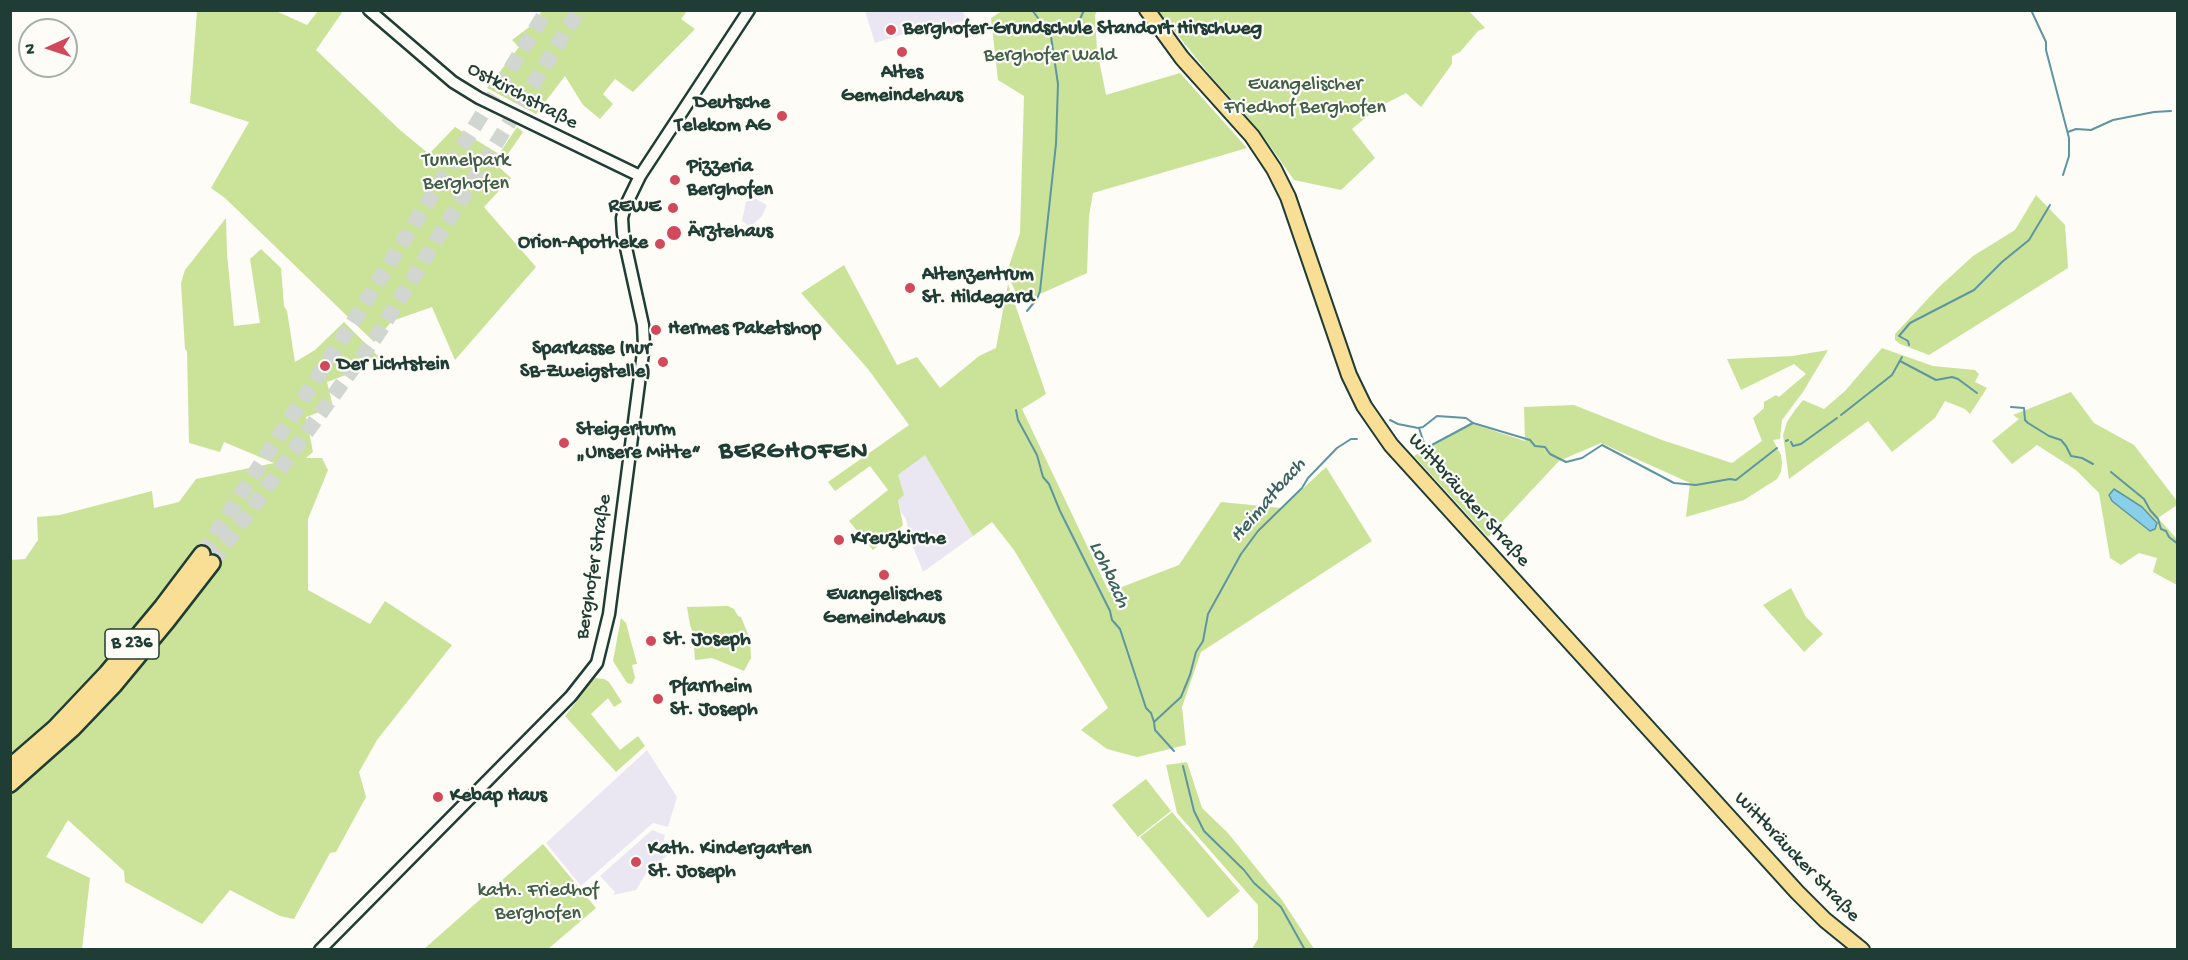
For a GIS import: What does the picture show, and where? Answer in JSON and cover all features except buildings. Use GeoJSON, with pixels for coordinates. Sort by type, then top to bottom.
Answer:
{"type":"FeatureCollection","features":[{"type":"Feature","properties":{"kind":"highway","name":"B 236"},"geometry":{"type":"LineString","coordinates":[[10,767],[55,728],[107,674],[162,607],[207,559],[167,621],[114,685],[72,729],[10,784]]}},
{"type":"Feature","properties":{"kind":"main road","name":"Wittbräucker Straße"},"geometry":{"type":"LineString","coordinates":[[1147,10],[1188,65],[1252,136],[1274,169],[1287,197],[1356,392],[1378,428],[1797,892],[1825,920],[1862,950]]}},
{"type":"Feature","properties":{"kind":"street","name":"Ostkirchstraße"},"geometry":{"type":"LineString","coordinates":[[369,10],[453,82],[479,98],[640,176]]}},
{"type":"Feature","properties":{"kind":"street","name":"Berghofer Straße"},"geometry":{"type":"LineString","coordinates":[[320,950],[555,712],[597,663],[609,614],[644,345],[643,325],[622,224],[625,207],[640,176],[749,10]]}},
{"type":"Feature","properties":{"kind":"shaded area","name":"Berghofer-Grundschule Standort Hirschweg"},"geometry":{"type":"Polygon","coordinates":[[[865,11],[963,11],[966,20],[919,35],[916,27],[904,34],[875,43],[865,11]]]}},
{"type":"Feature","properties":{"kind":"shaded area"},"geometry":{"type":"Polygon","coordinates":[[[754,198],[767,205],[762,216],[750,227],[742,221],[746,202],[754,198]]]}},
{"type":"Feature","properties":{"kind":"shaded area"},"geometry":{"type":"Polygon","coordinates":[[[925,454],[973,536],[923,572],[910,539],[906,519],[901,512],[898,500],[898,475],[925,454]]]}},
{"type":"Feature","properties":{"kind":"shaded area"},"geometry":{"type":"Polygon","coordinates":[[[647,750],[677,797],[668,827],[653,823],[581,886],[546,843],[647,750]]]}},
{"type":"Feature","properties":{"kind":"shaded area","name":"Kath. Kindergarten St. Joseph"},"geometry":{"type":"Polygon","coordinates":[[[652,830],[665,835],[662,847],[667,856],[647,872],[636,890],[613,895],[615,892],[600,876],[652,830]]]}},
{"type":"Feature","properties":{"kind":"green space","name":"Tunnelpark Berghofen"},"geometry":{"type":"Polygon","coordinates":[[[197,11],[276,11],[307,25],[318,11],[343,11],[316,50],[400,130],[429,154],[455,127],[499,154],[517,127],[523,132],[499,167],[511,178],[484,207],[536,267],[455,360],[432,307],[392,321],[374,342],[225,198],[211,188],[249,122],[190,103],[197,11]]]}},
{"type":"Feature","properties":{"kind":"green space"},"geometry":{"type":"Polygon","coordinates":[[[542,11],[687,11],[681,19],[695,29],[633,92],[615,79],[603,94],[613,104],[600,119],[583,105],[565,76],[536,114],[487,88],[519,47],[512,40],[533,24],[542,11]]]}},
{"type":"Feature","properties":{"kind":"green space","name":"Berghofer Wald"},"geometry":{"type":"Polygon","coordinates":[[[1002,11],[1097,11],[1095,15],[1097,50],[1106,95],[1180,73],[1247,148],[1093,193],[1089,216],[1087,273],[1020,303],[1007,272],[1020,233],[1024,96],[998,80],[991,18],[1002,11]]]}},
{"type":"Feature","properties":{"kind":"green space","name":"Evangelischer Friedhof Berghofen"},"geometry":{"type":"Polygon","coordinates":[[[1158,11],[1469,11],[1485,28],[1478,31],[1460,52],[1452,56],[1452,64],[1421,107],[1406,93],[1377,108],[1352,129],[1375,158],[1341,190],[1294,180],[1258,129],[1158,11]]]}},
{"type":"Feature","properties":{"kind":"green space"},"geometry":{"type":"Polygon","coordinates":[[[2036,195],[2065,225],[2068,268],[1929,355],[1895,340],[1895,334],[1938,288],[1973,256],[2015,230],[2036,195]]]}},
{"type":"Feature","properties":{"kind":"green space"},"geometry":{"type":"Polygon","coordinates":[[[226,218],[234,326],[260,323],[250,259],[261,249],[281,268],[284,306],[287,311],[295,362],[315,350],[344,322],[380,358],[354,372],[327,382],[333,407],[306,417],[313,452],[306,458],[322,458],[328,470],[308,519],[308,590],[370,624],[385,601],[452,645],[377,740],[359,772],[366,797],[336,852],[330,853],[294,919],[280,916],[230,890],[202,924],[125,882],[124,871],[68,820],[46,857],[90,878],[82,949],[11,949],[10,560],[25,559],[38,540],[37,517],[60,515],[152,491],[154,508],[179,502],[196,479],[274,463],[224,442],[220,452],[189,443],[187,351],[185,349],[181,283],[185,270],[226,218]]]}},
{"type":"Feature","properties":{"kind":"green space"},"geometry":{"type":"Polygon","coordinates":[[[844,265],[897,365],[917,357],[940,388],[979,356],[996,348],[1008,284],[1046,394],[1022,409],[1109,592],[1179,565],[1221,502],[1282,508],[1326,467],[1372,541],[1201,652],[1182,707],[1186,745],[1137,757],[1107,749],[1081,730],[1108,708],[1014,550],[992,522],[973,536],[925,455],[898,475],[904,495],[898,500],[903,525],[873,550],[849,521],[888,490],[870,466],[835,491],[828,482],[909,425],[868,369],[801,293],[844,265]]]}},
{"type":"Feature","properties":{"kind":"green space"},"geometry":{"type":"Polygon","coordinates":[[[1882,348],[1933,366],[1975,370],[1979,374],[1975,382],[1987,388],[1970,414],[1965,409],[1945,401],[1935,418],[1892,452],[1868,421],[1789,479],[1783,435],[1787,422],[1795,410],[1803,400],[1824,409],[1845,391],[1882,348]]]}},
{"type":"Feature","properties":{"kind":"green space"},"geometry":{"type":"Polygon","coordinates":[[[1828,350],[1803,392],[1782,420],[1780,439],[1773,440],[1781,455],[1782,463],[1777,479],[1744,500],[1686,517],[1690,483],[1601,443],[1559,461],[1488,537],[1414,456],[1470,423],[1525,441],[1524,407],[1574,405],[1662,440],[1732,463],[1762,441],[1753,418],[1764,408],[1764,402],[1776,395],[1779,397],[1806,374],[1794,364],[1741,390],[1727,359],[1792,356],[1828,350]]]}},
{"type":"Feature","properties":{"kind":"green space"},"geometry":{"type":"Polygon","coordinates":[[[2071,392],[2094,423],[2134,445],[2177,501],[2177,505],[2158,518],[2177,539],[2177,585],[2153,572],[2157,558],[2139,553],[2121,565],[2110,558],[2099,493],[2076,470],[2037,445],[2012,464],[1992,441],[2019,419],[2013,415],[2071,392]]]}},
{"type":"Feature","properties":{"kind":"green space"},"geometry":{"type":"Polygon","coordinates":[[[1791,588],[1806,617],[1823,634],[1804,652],[1763,605],[1791,588]]]}},
{"type":"Feature","properties":{"kind":"green space"},"geometry":{"type":"Polygon","coordinates":[[[728,606],[741,617],[750,639],[751,658],[744,671],[712,658],[695,660],[693,633],[687,607],[728,606]]]}},
{"type":"Feature","properties":{"kind":"green space"},"geometry":{"type":"Polygon","coordinates":[[[621,618],[626,623],[637,664],[632,665],[635,678],[632,684],[627,683],[613,661],[621,618]]]}},
{"type":"Feature","properties":{"kind":"green space"},"geometry":{"type":"Polygon","coordinates":[[[595,678],[609,682],[622,702],[614,707],[608,698],[591,714],[620,750],[638,736],[645,746],[616,772],[565,716],[595,678]]]}},
{"type":"Feature","properties":{"kind":"green space"},"geometry":{"type":"Polygon","coordinates":[[[1187,762],[1202,808],[1228,833],[1282,900],[1314,949],[1252,949],[1258,939],[1258,905],[1177,813],[1166,765],[1187,762]]]}},
{"type":"Feature","properties":{"kind":"green space"},"geometry":{"type":"Polygon","coordinates":[[[1146,779],[1171,811],[1138,837],[1112,805],[1146,779]]]}},
{"type":"Feature","properties":{"kind":"green space"},"geometry":{"type":"Polygon","coordinates":[[[1172,812],[1240,891],[1208,918],[1140,837],[1172,812]]]}},
{"type":"Feature","properties":{"kind":"green space","name":"kath. Friedhof Berghofen"},"geometry":{"type":"Polygon","coordinates":[[[543,844],[596,908],[548,949],[424,949],[543,844]]]}},
{"type":"Feature","properties":{"kind":"water"},"geometry":{"type":"Polygon","coordinates":[[[2114,489],[2142,507],[2157,523],[2155,529],[2150,531],[2112,501],[2109,495],[2114,489]]]}},
{"type":"Feature","properties":{"kind":"waterway"},"geometry":{"type":"LineString","coordinates":[[1032,10],[1038,18]]}},
{"type":"Feature","properties":{"kind":"waterway","name":"Lohbach"},"geometry":{"type":"LineString","coordinates":[[1027,311],[1037,299],[1040,291],[1056,144],[1058,84],[1050,30],[1077,26],[1084,10]]}},
{"type":"Feature","properties":{"kind":"waterway"},"geometry":{"type":"LineString","coordinates":[[2031,10],[2046,42],[2046,50],[2069,138],[2069,156],[2063,175]]}},
{"type":"Feature","properties":{"kind":"waterway"},"geometry":{"type":"LineString","coordinates":[[1042,23],[1049,29]]}},
{"type":"Feature","properties":{"kind":"waterway"},"geometry":{"type":"LineString","coordinates":[[2068,132],[2076,129],[2091,130],[2113,120],[2171,111]]}},
{"type":"Feature","properties":{"kind":"waterway"},"geometry":{"type":"LineString","coordinates":[[1909,345],[1908,341],[1899,336],[1910,323],[1974,290],[2002,262],[2029,240],[2050,205]]}},
{"type":"Feature","properties":{"kind":"waterway","name":"Heimatbach"},"geometry":{"type":"LineString","coordinates":[[1841,415],[1892,375],[1902,357]]}},
{"type":"Feature","properties":{"kind":"waterway","name":"Heimatbach"},"geometry":{"type":"LineString","coordinates":[[1900,361],[1936,380],[1952,377],[1958,379],[1977,393]]}},
{"type":"Feature","properties":{"kind":"waterway","name":"Heimatbach"},"geometry":{"type":"LineString","coordinates":[[2011,407],[2024,408],[2025,420],[2028,423],[2049,436],[2061,440],[2071,456],[2082,458],[2093,464]]}},
{"type":"Feature","properties":{"kind":"waterway","name":"Lohbach"},"geometry":{"type":"LineString","coordinates":[[1016,410],[1018,420],[1037,455],[1043,477],[1049,484],[1110,611],[1112,620],[1120,629],[1155,730],[1174,751]]}},
{"type":"Feature","properties":{"kind":"waterway","name":"Heimatbach"},"geometry":{"type":"LineString","coordinates":[[1390,420],[1418,428],[1423,427],[1437,416],[1466,418],[1473,423],[1530,440],[1535,446],[1545,447],[1550,454],[1566,462],[1582,458],[1602,445],[1674,483],[1696,485],[1736,480],[1777,448]]}},
{"type":"Feature","properties":{"kind":"waterway","name":"Heimatbach"},"geometry":{"type":"LineString","coordinates":[[1791,442],[1793,446],[1801,444],[1837,418]]}},
{"type":"Feature","properties":{"kind":"waterway"},"geometry":{"type":"LineString","coordinates":[[1419,428],[1424,443],[1428,447],[1473,423]]}},
{"type":"Feature","properties":{"kind":"waterway","name":"Heimatbach"},"geometry":{"type":"LineString","coordinates":[[1154,722],[1181,697],[1196,652],[1203,641],[1208,614],[1241,554],[1258,531],[1302,488],[1308,478],[1337,448],[1351,439],[1357,439]]}},
{"type":"Feature","properties":{"kind":"waterway","name":"Heimatbach"},"geometry":{"type":"LineString","coordinates":[[2111,472],[2144,499],[2158,519],[2161,529],[2166,531],[2169,537],[2178,544]]}},
{"type":"Feature","properties":{"kind":"waterway","name":"Lohbach"},"geometry":{"type":"LineString","coordinates":[[1183,766],[1194,811],[1204,831],[1244,870],[1254,883],[1281,907],[1305,950]]}},
{"type":"Feature","properties":{"kind":"tunnel"},"geometry":{"type":"LineString","coordinates":[[202,554],[355,319],[547,10]]}},
{"type":"Feature","properties":{"kind":"tunnel"},"geometry":{"type":"LineString","coordinates":[[212,563],[378,334],[579,10]]}},
{"type":"Feature","properties":{"kind":"place","name":"Berghofer-Grundschule Standort Hirschweg"},"geometry":{"type":"Point","coordinates":[891,30]}},
{"type":"Feature","properties":{"kind":"place","name":"Altes Gemeindehaus"},"geometry":{"type":"Point","coordinates":[902,52]}},
{"type":"Feature","properties":{"kind":"place","name":"Deutsche Telekom AG"},"geometry":{"type":"Point","coordinates":[782,116]}},
{"type":"Feature","properties":{"kind":"place","name":"Pizzeria Berghofen"},"geometry":{"type":"Point","coordinates":[675,180]}},
{"type":"Feature","properties":{"kind":"place","name":"REWE"},"geometry":{"type":"Point","coordinates":[673,208]}},
{"type":"Feature","properties":{"kind":"place","name":"Ärztehaus"},"geometry":{"type":"Point","coordinates":[674,233]}},
{"type":"Feature","properties":{"kind":"place","name":"Orion-Apotheke"},"geometry":{"type":"Point","coordinates":[660,244]}},
{"type":"Feature","properties":{"kind":"place","name":"Altenzentrum St. Hildegard"},"geometry":{"type":"Point","coordinates":[910,288]}},
{"type":"Feature","properties":{"kind":"place","name":"Hermes Paketshop"},"geometry":{"type":"Point","coordinates":[656,330]}},
{"type":"Feature","properties":{"kind":"place","name":"Sparkasse (nur SB-Zweigstelle)"},"geometry":{"type":"Point","coordinates":[663,362]}},
{"type":"Feature","properties":{"kind":"place","name":"Der Lichtstein"},"geometry":{"type":"Point","coordinates":[325,366]}},
{"type":"Feature","properties":{"kind":"place","name":"Steigerturm „Unsere Mitte“"},"geometry":{"type":"Point","coordinates":[564,443]}},
{"type":"Feature","properties":{"kind":"place","name":"Kreuzkirche"},"geometry":{"type":"Point","coordinates":[839,540]}},
{"type":"Feature","properties":{"kind":"place","name":"Evangelisches Gemeindehaus"},"geometry":{"type":"Point","coordinates":[884,575]}},
{"type":"Feature","properties":{"kind":"place","name":"St. Joseph"},"geometry":{"type":"Point","coordinates":[651,641]}},
{"type":"Feature","properties":{"kind":"place","name":"Pfarrheim St. Joseph"},"geometry":{"type":"Point","coordinates":[658,699]}},
{"type":"Feature","properties":{"kind":"place","name":"Kebap Haus"},"geometry":{"type":"Point","coordinates":[438,797]}},
{"type":"Feature","properties":{"kind":"place","name":"Kath. Kindergarten St. Joseph"},"geometry":{"type":"Point","coordinates":[636,862]}},
{"type":"Feature","properties":{"kind":"district","name":"BERGHOFEN"},"geometry":{"type":"Point","coordinates":[794,453]}}]}
